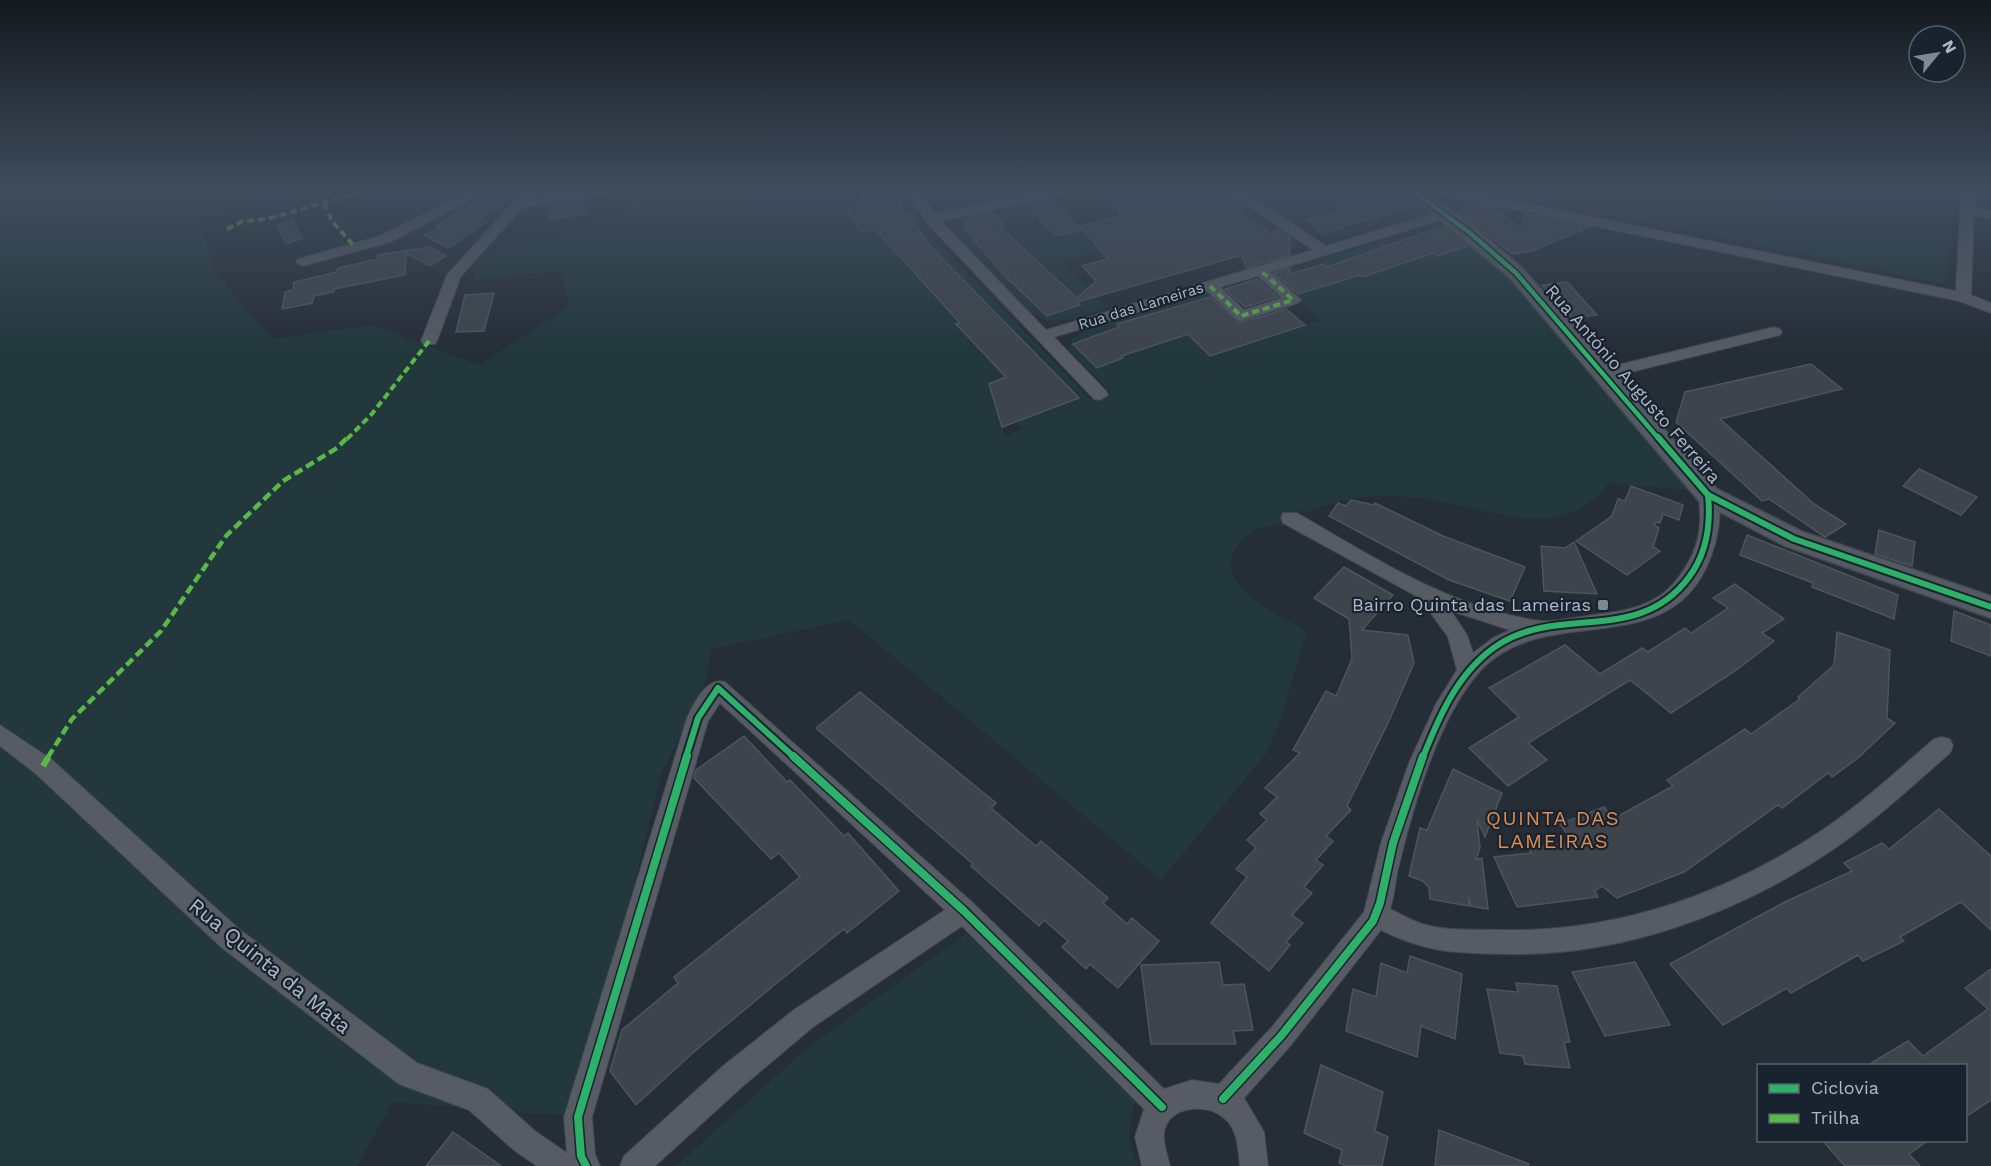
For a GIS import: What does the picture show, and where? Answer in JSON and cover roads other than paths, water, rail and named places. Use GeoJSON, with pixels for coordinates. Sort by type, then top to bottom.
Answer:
{"type":"FeatureCollection","features":[{"type":"Feature","properties":{"kind":"street"},"geometry":{"type":"LineString","coordinates":[[303,262],[366,244]]}},
{"type":"Feature","properties":{"kind":"street"},"geometry":{"type":"LineString","coordinates":[[429,341],[454,275],[482,244]]}},
{"type":"Feature","properties":{"kind":"street"},"geometry":{"type":"LineString","coordinates":[[955,244],[1100,395]]}},
{"type":"Feature","properties":{"kind":"street"},"geometry":{"type":"LineString","coordinates":[[1315,244],[1325,251]]}},
{"type":"Feature","properties":{"kind":"street","name":"Rua das Lameiras"},"geometry":{"type":"LineString","coordinates":[[1042,336],[1347,244]]}},
{"type":"Feature","properties":{"kind":"street","name":"Rua António Augusto Ferreira"},"geometry":{"type":"LineString","coordinates":[[1482,244],[1516,273],[1708,495],[1794,539],[1991,608]]}},
{"type":"Feature","properties":{"kind":"street"},"geometry":{"type":"LineString","coordinates":[[1705,244],[1963,297],[1991,308]]}},
{"type":"Feature","properties":{"kind":"street"},"geometry":{"type":"LineString","coordinates":[[1963,297],[1965,244]]}},
{"type":"Feature","properties":{"kind":"street"},"geometry":{"type":"LineString","coordinates":[[1210,285],[1241,316],[1293,300],[1260,270]]}},
{"type":"Feature","properties":{"kind":"street"},"geometry":{"type":"LineString","coordinates":[[1603,374],[1774,332]]}},
{"type":"Feature","properties":{"kind":"street"},"geometry":{"type":"LineString","coordinates":[[1223,1099],[1257,1068],[1376,915],[1405,804],[1431,740],[1468,671],[1484,654],[1512,637],[1628,618],[1651,611],[1674,597],[1689,581],[1706,550],[1712,520],[1708,495]]}},
{"type":"Feature","properties":{"kind":"street"},"geometry":{"type":"LineString","coordinates":[[1290,518],[1427,594],[1489,617],[1552,629]]}},
{"type":"Feature","properties":{"kind":"street"},"geometry":{"type":"LineString","coordinates":[[1427,594],[1456,635],[1468,671]]}},
{"type":"Feature","properties":{"kind":"street"},"geometry":{"type":"LineString","coordinates":[[586,1166],[581,1156],[579,1117],[698,718],[718,688],[964,911],[1162,1107]]}},
{"type":"Feature","properties":{"kind":"street","name":"Rua Quinta da Mata"},"geometry":{"type":"LineString","coordinates":[[0,734],[43,766],[230,939],[409,1074],[478,1099],[525,1141],[561,1166]]}},
{"type":"Feature","properties":{"kind":"street"},"geometry":{"type":"LineString","coordinates":[[1376,915],[1429,938],[1494,943],[1546,941],[1649,925],[1691,911],[1763,878],[1829,838],[1942,746]]}},
{"type":"Feature","properties":{"kind":"street"},"geometry":{"type":"LineString","coordinates":[[634,1166],[733,1076],[804,1018],[964,911]]}},
{"type":"Feature","properties":{"kind":"street"},"geometry":{"type":"LineString","coordinates":[[1155,1166],[1150,1140],[1153,1122],[1162,1107],[1174,1097],[1190,1092],[1207,1093],[1223,1099],[1235,1109],[1248,1128],[1255,1151],[1254,1166]]}},
{"type":"Feature","properties":{"kind":"place","name":"Bairro Quinta das Lameiras"},"geometry":{"type":"Point","coordinates":[1603,605]}},
{"type":"Feature","properties":{"kind":"district","name":"QUINTA DAS LAMEIRAS"},"geometry":{"type":"Point","coordinates":[1553,830]}}]}
